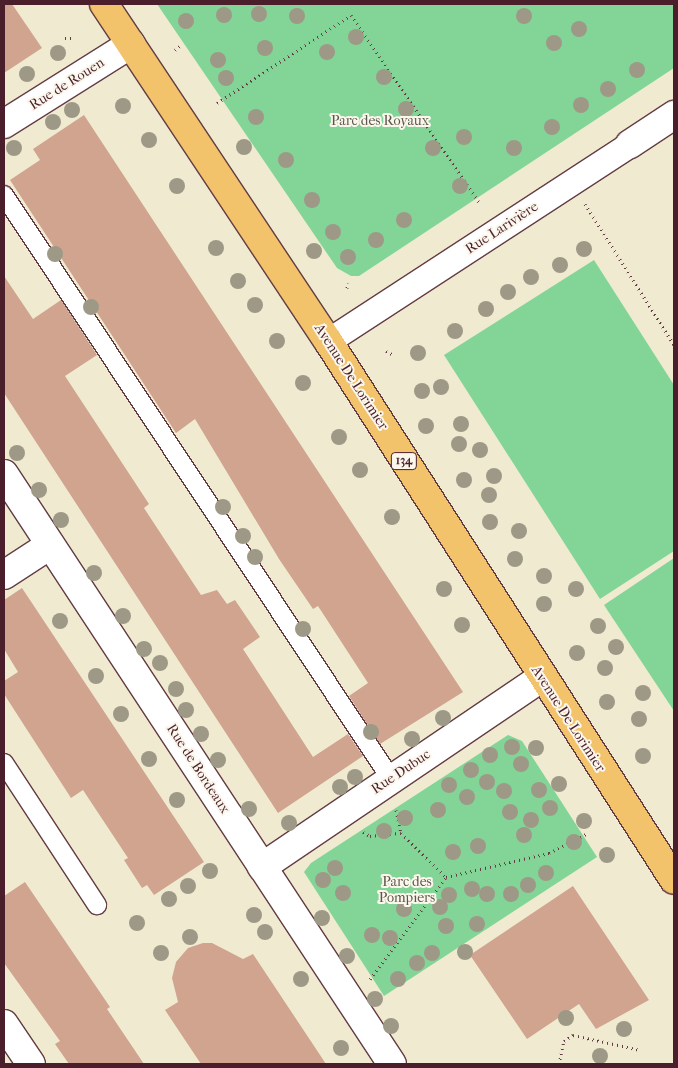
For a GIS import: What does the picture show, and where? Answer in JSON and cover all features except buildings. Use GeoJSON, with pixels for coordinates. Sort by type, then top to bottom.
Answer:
{"type":"FeatureCollection","features":[{"type":"Feature","properties":{"kind":"main road","name":"Avenue De Lorimier"},"geometry":{"type":"LineString","coordinates":[[104,4],[328,341],[541,678],[674,880]]}},
{"type":"Feature","properties":{"kind":"street","name":"Rue de Rouen"},"geometry":{"type":"LineString","coordinates":[[4,124],[131,44]]}},
{"type":"Feature","properties":{"kind":"street","name":"Rue Larivière"},"geometry":{"type":"LineString","coordinates":[[328,341],[674,115]]}},
{"type":"Feature","properties":{"kind":"street","name":"Rue de Bordeaux"},"geometry":{"type":"LineString","coordinates":[[4,474],[392,1064]]}},
{"type":"Feature","properties":{"kind":"street"},"geometry":{"type":"LineString","coordinates":[[4,575],[50,545]]}},
{"type":"Feature","properties":{"kind":"street","name":"Rue Dubuc"},"geometry":{"type":"LineString","coordinates":[[262,867],[541,678]]}},
{"type":"Feature","properties":{"kind":"street"},"geometry":{"type":"LineString","coordinates":[[4,1024],[31,1064]]}},
{"type":"Feature","properties":{"kind":"lane"},"geometry":{"type":"LineString","coordinates":[[4,195],[391,778]]}},
{"type":"Feature","properties":{"kind":"lane"},"geometry":{"type":"LineString","coordinates":[[4,763],[97,905]]}},
{"type":"Feature","properties":{"kind":"path"},"geometry":{"type":"LineString","coordinates":[[218,103],[351,15],[479,202]]}},
{"type":"Feature","properties":{"kind":"path"},"geometry":{"type":"LineString","coordinates":[[65,38],[75,38]]}},
{"type":"Feature","properties":{"kind":"path"},"geometry":{"type":"LineString","coordinates":[[175,50],[180,46]]}},
{"type":"Feature","properties":{"kind":"path"},"geometry":{"type":"LineString","coordinates":[[571,183],[674,345]]}},
{"type":"Feature","properties":{"kind":"path"},"geometry":{"type":"LineString","coordinates":[[347,288],[348,283]]}},
{"type":"Feature","properties":{"kind":"path"},"geometry":{"type":"LineString","coordinates":[[386,351],[394,355]]}},
{"type":"Feature","properties":{"kind":"path"},"geometry":{"type":"LineString","coordinates":[[394,805],[401,833],[446,877]]}},
{"type":"Feature","properties":{"kind":"path"},"geometry":{"type":"LineString","coordinates":[[358,830],[370,836],[401,833]]}},
{"type":"Feature","properties":{"kind":"path"},"geometry":{"type":"LineString","coordinates":[[368,981],[446,877],[549,853],[586,834]]}},
{"type":"Feature","properties":{"kind":"path"},"geometry":{"type":"LineString","coordinates":[[560,1064],[564,1041],[573,1035],[640,1050]]}},
{"type":"Feature","properties":{"kind":"green space","name":"Parc des Royaux"},"geometry":{"type":"Polygon","coordinates":[[[157,4],[674,4],[674,68],[359,276],[351,276],[337,268],[157,4]]]}},
{"type":"Feature","properties":{"kind":"green space"},"geometry":{"type":"Polygon","coordinates":[[[594,260],[674,385],[674,551],[600,599],[444,355],[594,260]]]}},
{"type":"Feature","properties":{"kind":"green space"},"geometry":{"type":"Polygon","coordinates":[[[674,558],[674,711],[604,605],[674,558]]]}},
{"type":"Feature","properties":{"kind":"green space","name":"Parc des Pompiers"},"geometry":{"type":"Polygon","coordinates":[[[508,735],[522,741],[597,857],[384,996],[304,872],[311,863],[508,735]]]}}]}
